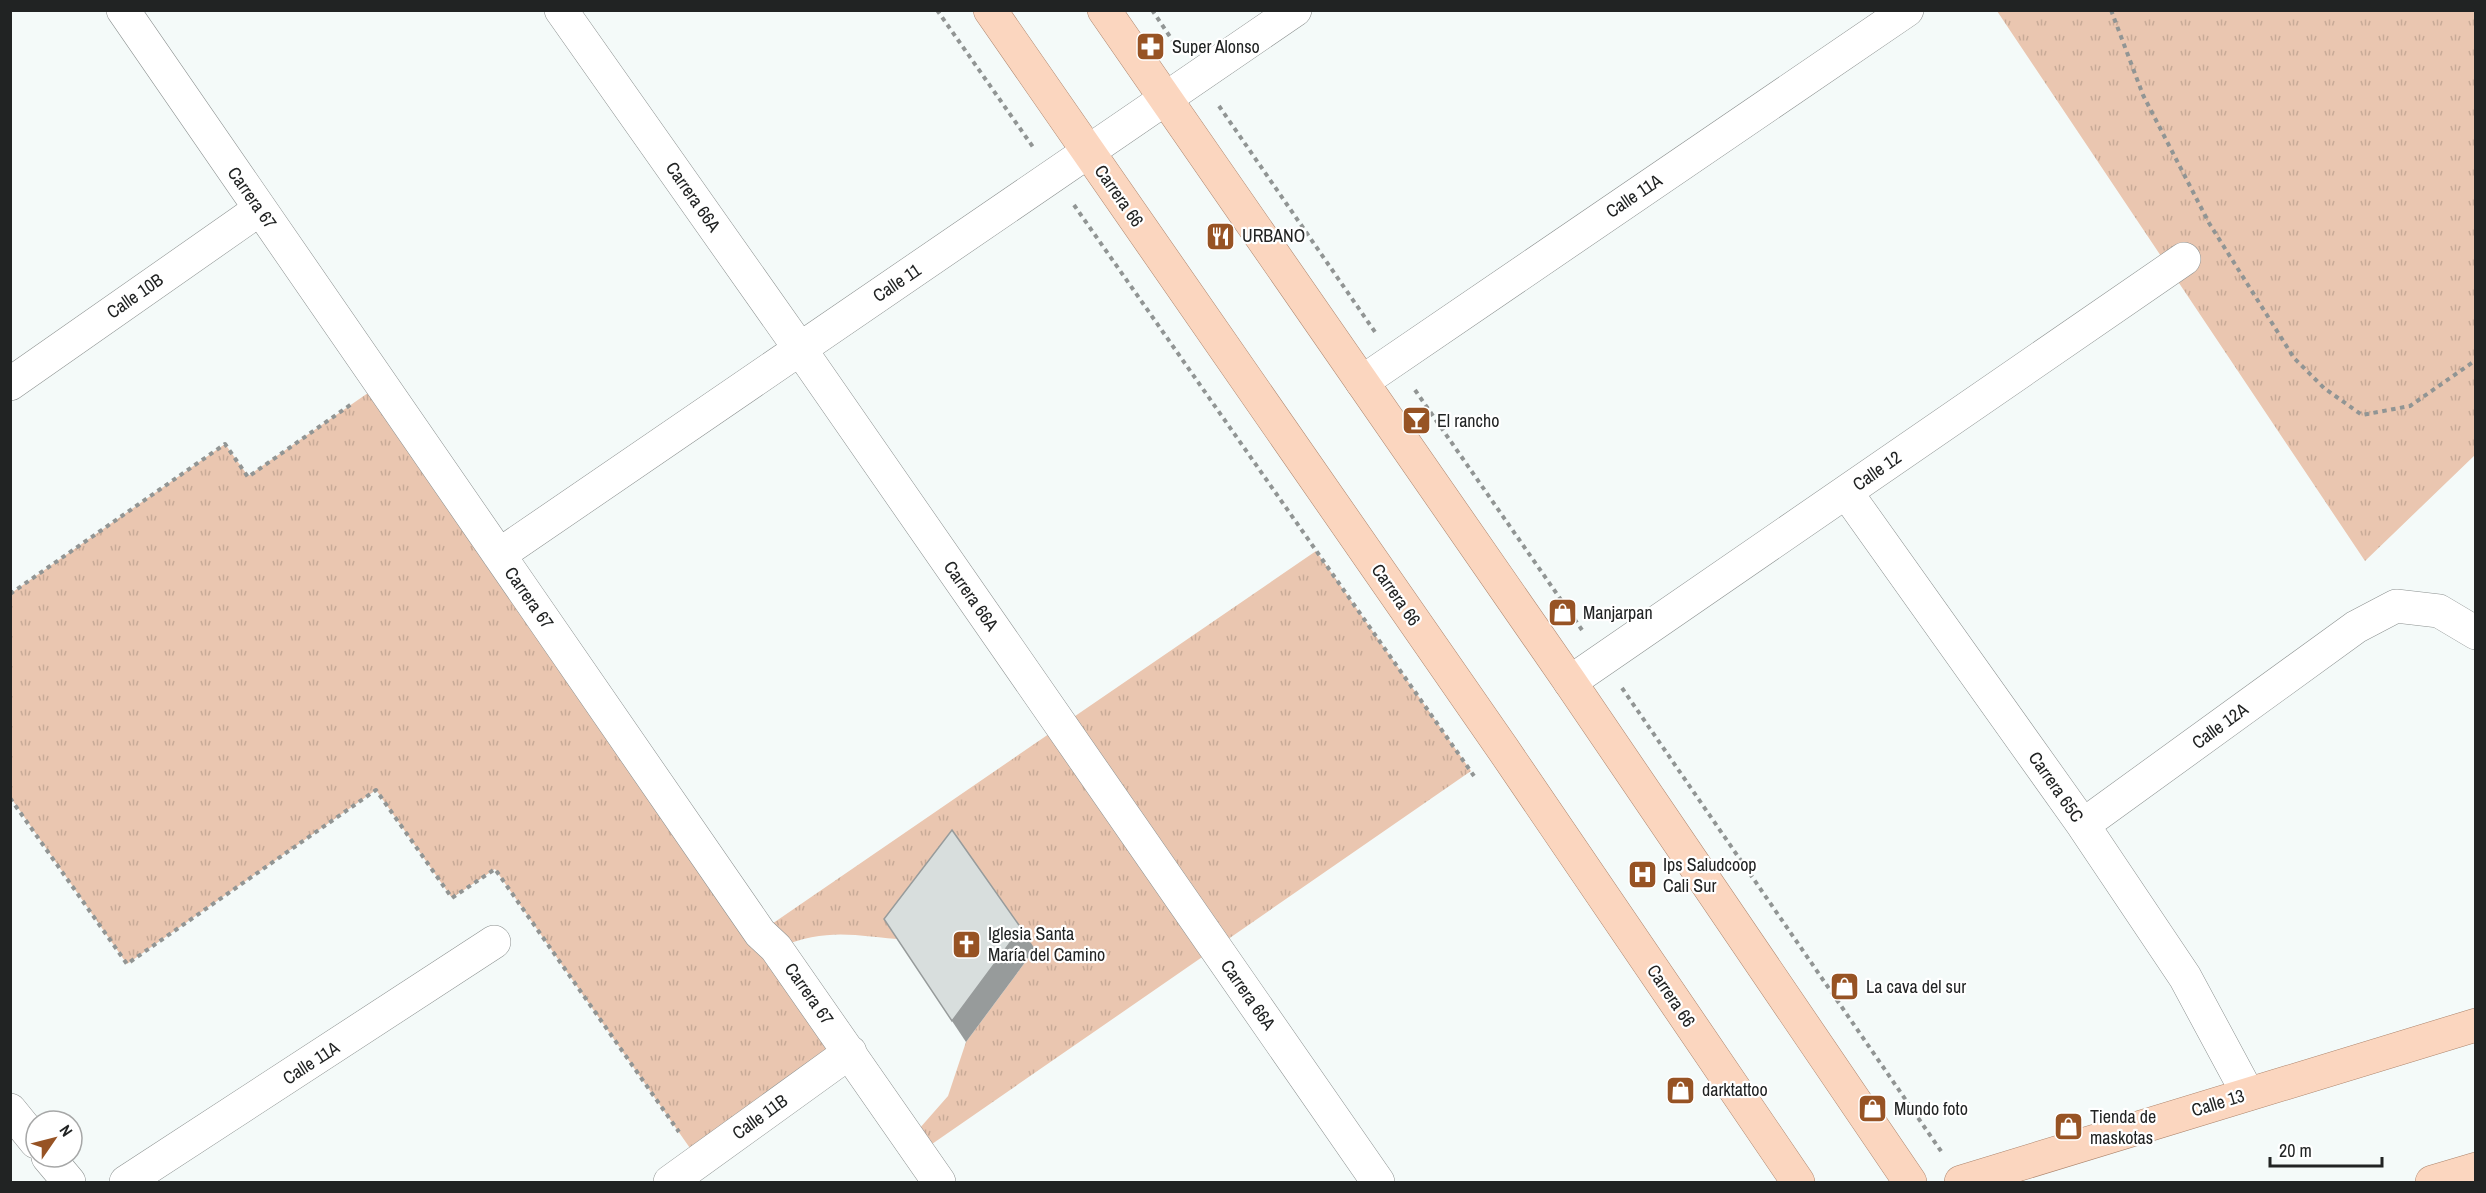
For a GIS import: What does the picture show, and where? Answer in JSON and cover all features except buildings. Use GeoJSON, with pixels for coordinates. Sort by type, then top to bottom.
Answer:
{"type":"FeatureCollection","features":[{"type":"Feature","properties":{"kind":"main road","name":"Carrera 66"},"geometry":{"type":"LineString","coordinates":[[990,10],[1496,739],[1798,1182]]}},
{"type":"Feature","properties":{"kind":"main road"},"geometry":{"type":"LineString","coordinates":[[1104,10],[1570,682],[1910,1182]]}},
{"type":"Feature","properties":{"kind":"main road","name":"Calle 13"},"geometry":{"type":"LineString","coordinates":[[1961,1182],[2475,1025]]}},
{"type":"Feature","properties":{"kind":"main road"},"geometry":{"type":"LineString","coordinates":[[2432,1182],[2475,1169]]}},
{"type":"Feature","properties":{"kind":"street","name":"Carrera 67"},"geometry":{"type":"LineString","coordinates":[[123,10],[760,933],[776,948],[939,1182]]}},
{"type":"Feature","properties":{"kind":"street","name":"Carrera 66A"},"geometry":{"type":"LineString","coordinates":[[561,10],[800,349],[1378,1182]]}},
{"type":"Feature","properties":{"kind":"street","name":"Calle 11"},"geometry":{"type":"LineString","coordinates":[[499,555],[1295,10]]}},
{"type":"Feature","properties":{"kind":"street","name":"Calle 11A"},"geometry":{"type":"LineString","coordinates":[[1362,382],[1907,10]]}},
{"type":"Feature","properties":{"kind":"street","name":"Calle 10B"},"geometry":{"type":"LineString","coordinates":[[10,384],[260,209]]}},
{"type":"Feature","properties":{"kind":"street","name":"Calle 12"},"geometry":{"type":"LineString","coordinates":[[1570,682],[2184,259]]}},
{"type":"Feature","properties":{"kind":"street","name":"Carrera 65C"},"geometry":{"type":"LineString","coordinates":[[1846,492],[2084,825],[2185,977],[2248,1094]]}},
{"type":"Feature","properties":{"kind":"street","name":"Calle 12A"},"geometry":{"type":"LineString","coordinates":[[2084,825],[2355,627],[2396,606],[2439,611],[2475,633]]}},
{"type":"Feature","properties":{"kind":"street","name":"Calle 11A"},"geometry":{"type":"LineString","coordinates":[[126,1182],[494,942]]}},
{"type":"Feature","properties":{"kind":"street","name":"Calle 11B"},"geometry":{"type":"LineString","coordinates":[[670,1182],[850,1052]]}},
{"type":"Feature","properties":{"kind":"street"},"geometry":{"type":"LineString","coordinates":[[10,1110],[24,1127]]}},
{"type":"Feature","properties":{"kind":"street"},"geometry":{"type":"LineString","coordinates":[[58,1169],[69,1182]]}},
{"type":"Feature","properties":{"kind":"path"},"geometry":{"type":"LineString","coordinates":[[937,10],[1471,771]]}},
{"type":"Feature","properties":{"kind":"path"},"geometry":{"type":"LineString","coordinates":[[1152,10],[1183,55]]}},
{"type":"Feature","properties":{"kind":"path"},"geometry":{"type":"LineString","coordinates":[[2111,10],[2143,95],[2209,224],[2294,358],[2324,388],[2362,415],[2410,406],[2475,360]]}},
{"type":"Feature","properties":{"kind":"path"},"geometry":{"type":"LineString","coordinates":[[1213,98],[1377,335]]}},
{"type":"Feature","properties":{"kind":"path"},"geometry":{"type":"LineString","coordinates":[[1408,381],[1942,1153]]}},
{"type":"Feature","properties":{"kind":"path"},"geometry":{"type":"LineString","coordinates":[[10,594],[225,444],[248,477],[381,384]]}},
{"type":"Feature","properties":{"kind":"path"},"geometry":{"type":"LineString","coordinates":[[10,798],[127,964],[376,790],[452,898],[495,869],[699,1161]]}},
{"type":"Feature","properties":{"kind":"green space"},"geometry":{"type":"Polygon","coordinates":[[[1997,11],[2475,11],[2475,455],[2365,561],[1997,11]]]}},
{"type":"Feature","properties":{"kind":"green space"},"geometry":{"type":"Polygon","coordinates":[[[381,384],[760,932],[1316,551],[1471,771],[919,1153],[919,1129],[948,1096],[966,1042],[1035,949],[856,935],[812,937],[777,948],[850,1052],[699,1161],[495,869],[452,898],[376,790],[127,964],[11,798],[10,594],[225,444],[248,476],[381,384]]]}},
{"type":"Feature","properties":{"kind":"place","name":"Super Alonso"},"geometry":{"type":"Point","coordinates":[1151,47]}},
{"type":"Feature","properties":{"kind":"place","name":"URBANO"},"geometry":{"type":"Point","coordinates":[1221,236]}},
{"type":"Feature","properties":{"kind":"place","name":"El rancho"},"geometry":{"type":"Point","coordinates":[1416,421]}},
{"type":"Feature","properties":{"kind":"place","name":"Manjarpan"},"geometry":{"type":"Point","coordinates":[1562,613]}},
{"type":"Feature","properties":{"kind":"place","name":"Ips Saludcoop Cali Sur"},"geometry":{"type":"Point","coordinates":[1642,875]}},
{"type":"Feature","properties":{"kind":"place","name":"Iglesia Santa María del Camino"},"geometry":{"type":"Point","coordinates":[967,944]}},
{"type":"Feature","properties":{"kind":"place","name":"La cava del sur"},"geometry":{"type":"Point","coordinates":[1845,987]}},
{"type":"Feature","properties":{"kind":"place","name":"darktattoo"},"geometry":{"type":"Point","coordinates":[1681,1090]}},
{"type":"Feature","properties":{"kind":"place","name":"Mundo foto"},"geometry":{"type":"Point","coordinates":[1873,1109]}},
{"type":"Feature","properties":{"kind":"place","name":"Tienda de maskotas"},"geometry":{"type":"Point","coordinates":[2069,1127]}}]}
